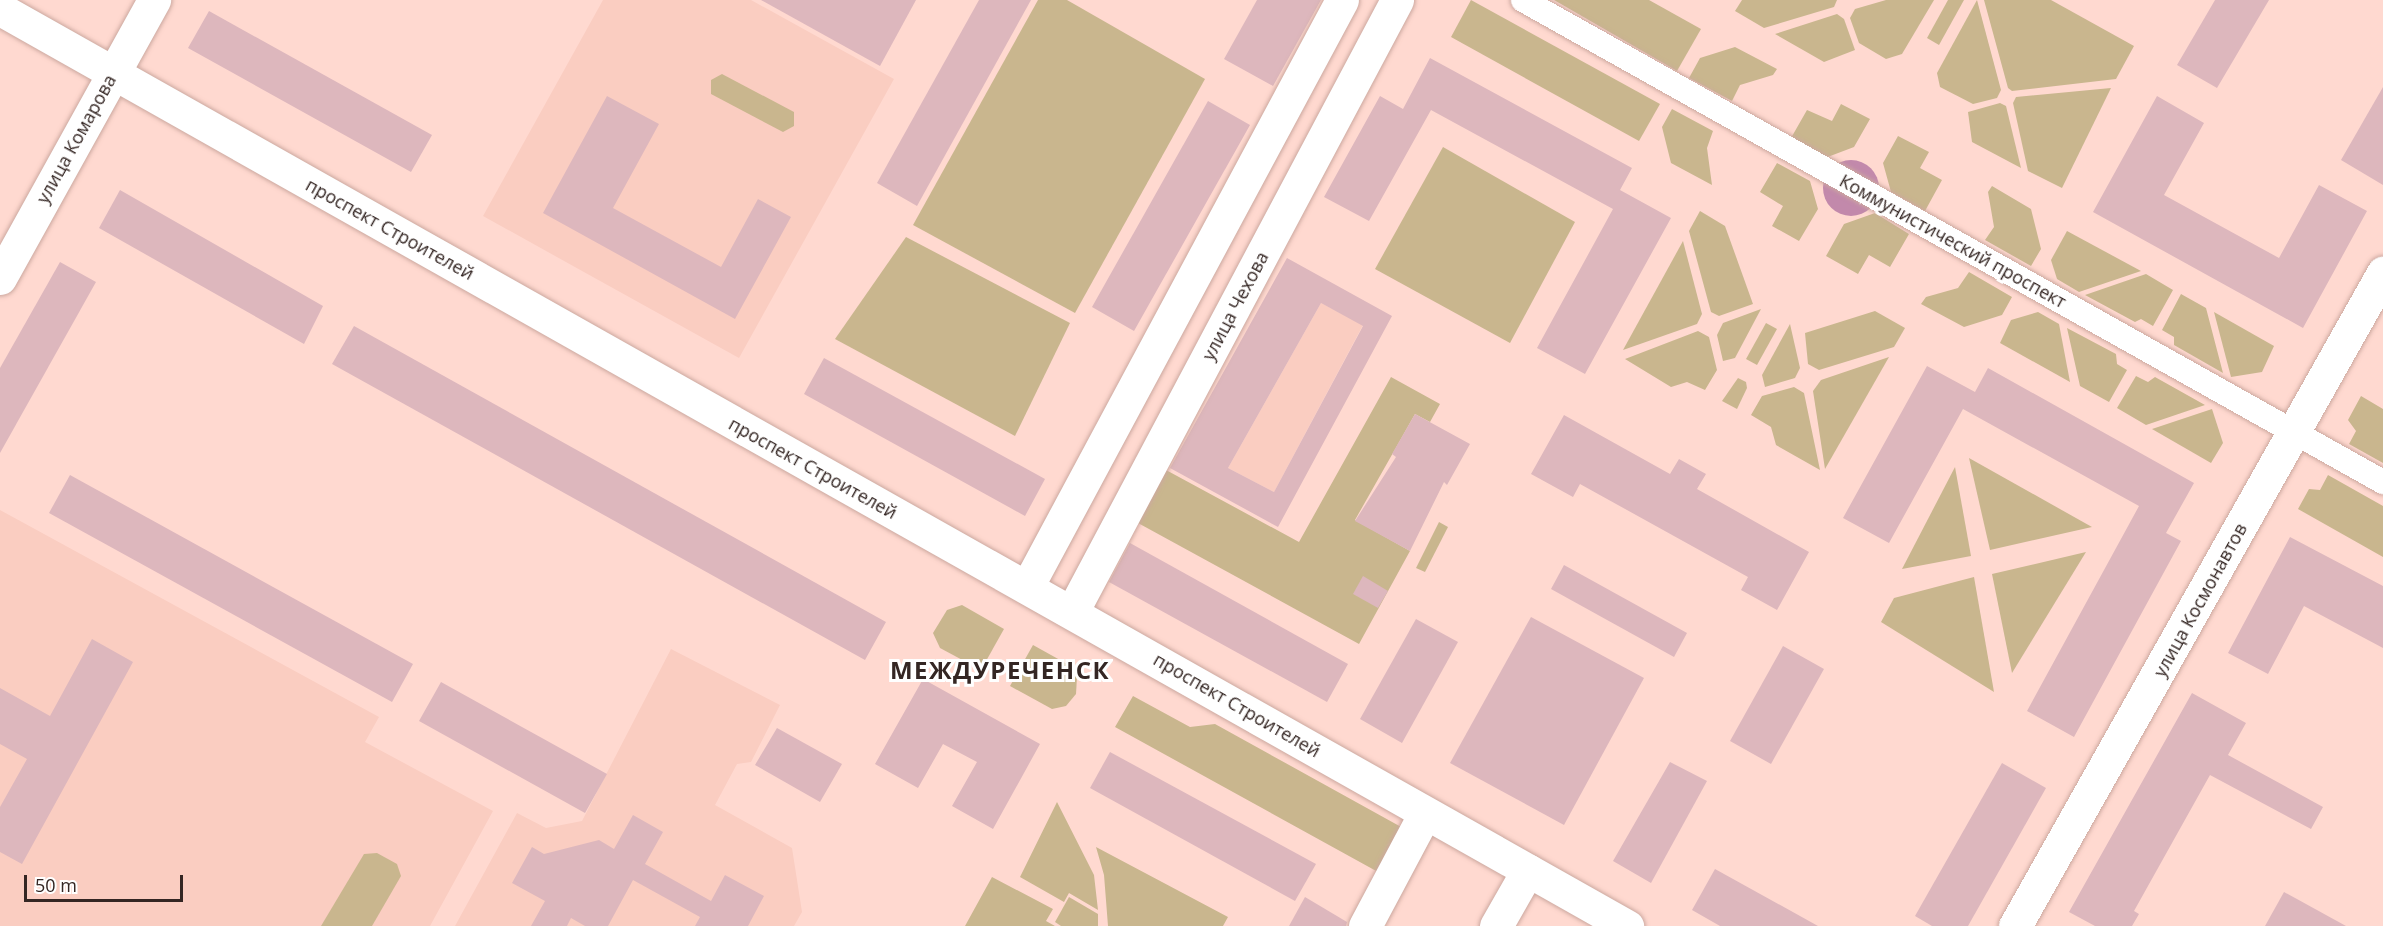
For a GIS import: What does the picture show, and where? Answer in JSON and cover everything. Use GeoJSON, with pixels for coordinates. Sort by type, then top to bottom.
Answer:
{"type":"FeatureCollection","features":[{"type":"Feature","properties":{"kind":"street","name":"улица Комарова"},"geometry":{"type":"LineString","coordinates":[[0,278],[154,0]]}},
{"type":"Feature","properties":{"kind":"street"},"geometry":{"type":"LineString","coordinates":[[1027,587],[1342,0]]}},
{"type":"Feature","properties":{"kind":"street","name":"Коммунистический проспект"},"geometry":{"type":"LineString","coordinates":[[1523,0],[2383,482]]}},
{"type":"Feature","properties":{"kind":"street","name":"улица Чехова"},"geometry":{"type":"LineString","coordinates":[[1072,612],[1390,2]]}},
{"type":"Feature","properties":{"kind":"street","name":"проспект Строителей"},"geometry":{"type":"LineString","coordinates":[[0,9],[1627,926]]}},
{"type":"Feature","properties":{"kind":"street","name":"улица Космонавтов"},"geometry":{"type":"LineString","coordinates":[[2015,926],[2383,273]]}},
{"type":"Feature","properties":{"kind":"street"},"geometry":{"type":"LineString","coordinates":[[1365,926],[1425,813]]}},
{"type":"Feature","properties":{"kind":"street"},"geometry":{"type":"LineString","coordinates":[[1496,926],[1528,870]]}},
{"type":"Feature","properties":{"kind":"shaded area"},"geometry":{"type":"Polygon","coordinates":[[[603,0],[751,0],[894,79],[739,358],[483,216],[603,0]]]}},
{"type":"Feature","properties":{"kind":"shaded area"},"geometry":{"type":"Polygon","coordinates":[[[1038,0],[1067,0],[1205,79],[1075,313],[913,225],[1038,0]]]}},
{"type":"Feature","properties":{"kind":"shaded area"},"geometry":{"type":"Polygon","coordinates":[[[1471,0],[1660,104],[1639,141],[1451,37],[1471,0]]]}},
{"type":"Feature","properties":{"kind":"shaded area"},"geometry":{"type":"Polygon","coordinates":[[[1554,0],[1649,0],[1701,29],[1677,71],[1554,0]]]}},
{"type":"Feature","properties":{"kind":"shaded area"},"geometry":{"type":"Polygon","coordinates":[[[1742,0],[1837,0],[1834,7],[1764,28],[1735,11],[1742,0]]]}},
{"type":"Feature","properties":{"kind":"shaded area"},"geometry":{"type":"Polygon","coordinates":[[[1886,0],[1934,0],[1902,54],[1886,59],[1859,43],[1850,18],[1855,9],[1886,0]]]}},
{"type":"Feature","properties":{"kind":"shaded area"},"geometry":{"type":"Polygon","coordinates":[[[1948,0],[1964,0],[1939,45],[1927,38],[1948,0]]]}},
{"type":"Feature","properties":{"kind":"shaded area"},"geometry":{"type":"Polygon","coordinates":[[[1977,0],[2001,90],[1997,98],[1973,104],[1940,87],[1937,73],[1977,0]]]}},
{"type":"Feature","properties":{"kind":"shaded area"},"geometry":{"type":"Polygon","coordinates":[[[1984,0],[2051,0],[2134,46],[2116,79],[2012,91],[2008,88],[1984,0]]]}},
{"type":"Feature","properties":{"kind":"shaded area"},"geometry":{"type":"Polygon","coordinates":[[[1837,14],[1844,19],[1855,50],[1824,62],[1775,34],[1837,14]]]}},
{"type":"Feature","properties":{"kind":"shaded area"},"geometry":{"type":"Polygon","coordinates":[[[1735,47],[1777,69],[1773,75],[1740,85],[1732,101],[1689,78],[1700,58],[1735,47]]]}},
{"type":"Feature","properties":{"kind":"shaded area"},"geometry":{"type":"Polygon","coordinates":[[[722,74],[794,112],[794,126],[783,132],[711,94],[711,80],[722,74]]]}},
{"type":"Feature","properties":{"kind":"shaded area"},"geometry":{"type":"Polygon","coordinates":[[[2111,88],[2062,188],[2028,171],[2013,103],[2016,97],[2111,88]]]}},
{"type":"Feature","properties":{"kind":"shaded area"},"geometry":{"type":"Polygon","coordinates":[[[2000,103],[2006,106],[2021,168],[1972,142],[1968,112],[2000,103]]]}},
{"type":"Feature","properties":{"kind":"shaded area"},"geometry":{"type":"Polygon","coordinates":[[[1841,104],[1870,119],[1854,147],[1825,158],[1791,138],[1807,110],[1832,121],[1841,104]]]}},
{"type":"Feature","properties":{"kind":"shaded area"},"geometry":{"type":"Polygon","coordinates":[[[1672,109],[1713,131],[1707,148],[1712,185],[1671,163],[1662,127],[1672,109]]]}},
{"type":"Feature","properties":{"kind":"shaded area"},"geometry":{"type":"Polygon","coordinates":[[[1898,136],[1929,152],[1920,168],[1942,180],[1925,211],[1891,192],[1883,163],[1898,136]]]}},
{"type":"Feature","properties":{"kind":"shaded area"},"geometry":{"type":"Polygon","coordinates":[[[1443,147],[1575,222],[1510,343],[1375,269],[1443,147]]]}},
{"type":"Feature","properties":{"kind":"shaded area"},"geometry":{"type":"Polygon","coordinates":[[[1851,160],[1862,162],[1871,168],[1877,177],[1879,188],[1877,199],[1871,208],[1862,214],[1851,216],[1840,214],[1831,208],[1825,199],[1823,188],[1825,177],[1831,168],[1840,162],[1851,160]]]}},
{"type":"Feature","properties":{"kind":"shaded area"},"geometry":{"type":"Polygon","coordinates":[[[1777,163],[1810,181],[1818,209],[1799,241],[1772,226],[1783,206],[1760,192],[1777,163]]]}},
{"type":"Feature","properties":{"kind":"shaded area"},"geometry":{"type":"Polygon","coordinates":[[[1992,186],[2031,209],[2041,249],[2031,266],[1985,240],[1994,227],[1988,192],[1992,186]]]}},
{"type":"Feature","properties":{"kind":"shaded area"},"geometry":{"type":"Polygon","coordinates":[[[1700,211],[1725,226],[1753,304],[1719,316],[1711,312],[1689,231],[1700,211]]]}},
{"type":"Feature","properties":{"kind":"shaded area"},"geometry":{"type":"Polygon","coordinates":[[[1875,213],[1909,234],[1890,267],[1869,255],[1858,274],[1826,256],[1844,224],[1875,213]]]}},
{"type":"Feature","properties":{"kind":"shaded area"},"geometry":{"type":"Polygon","coordinates":[[[2067,231],[2141,271],[2079,292],[2057,279],[2051,260],[2067,231]]]}},
{"type":"Feature","properties":{"kind":"shaded area"},"geometry":{"type":"Polygon","coordinates":[[[906,237],[1070,323],[1015,436],[835,339],[906,237]]]}},
{"type":"Feature","properties":{"kind":"shaded area"},"geometry":{"type":"Polygon","coordinates":[[[1683,241],[1702,314],[1697,324],[1623,350],[1683,241]]]}},
{"type":"Feature","properties":{"kind":"shaded area"},"geometry":{"type":"Polygon","coordinates":[[[1969,272],[2012,297],[2002,315],[1964,327],[1921,304],[1926,297],[1958,288],[1969,272]]]}},
{"type":"Feature","properties":{"kind":"shaded area"},"geometry":{"type":"Polygon","coordinates":[[[2146,274],[2173,290],[2153,326],[2141,319],[2135,322],[2085,295],[2146,274]]]}},
{"type":"Feature","properties":{"kind":"shaded area"},"geometry":{"type":"Polygon","coordinates":[[[2181,294],[2206,308],[2223,373],[2174,345],[2174,337],[2162,330],[2181,294]]]}},
{"type":"Feature","properties":{"kind":"shaded area"},"geometry":{"type":"Polygon","coordinates":[[[1321,303],[1363,325],[1274,492],[1228,468],[1321,303]]]}},
{"type":"Feature","properties":{"kind":"shaded area"},"geometry":{"type":"Polygon","coordinates":[[[1761,309],[1735,358],[1723,361],[1717,335],[1723,323],[1761,309]]]}},
{"type":"Feature","properties":{"kind":"shaded area"},"geometry":{"type":"Polygon","coordinates":[[[1875,311],[1905,328],[1894,347],[1819,370],[1808,364],[1805,333],[1875,311]]]}},
{"type":"Feature","properties":{"kind":"shaded area"},"geometry":{"type":"Polygon","coordinates":[[[2038,312],[2059,324],[2070,382],[2000,343],[2011,320],[2038,312]]]}},
{"type":"Feature","properties":{"kind":"shaded area"},"geometry":{"type":"Polygon","coordinates":[[[2214,312],[2274,346],[2262,372],[2231,377],[2214,312]]]}},
{"type":"Feature","properties":{"kind":"shaded area"},"geometry":{"type":"Polygon","coordinates":[[[1766,323],[1777,329],[1757,365],[1746,359],[1766,323]]]}},
{"type":"Feature","properties":{"kind":"shaded area"},"geometry":{"type":"Polygon","coordinates":[[[1790,324],[1800,368],[1795,378],[1765,387],[1762,375],[1790,324]]]}},
{"type":"Feature","properties":{"kind":"shaded area"},"geometry":{"type":"Polygon","coordinates":[[[2067,328],[2116,354],[2117,364],[2127,370],[2109,402],[2080,386],[2067,328]]]}},
{"type":"Feature","properties":{"kind":"shaded area"},"geometry":{"type":"Polygon","coordinates":[[[1698,331],[1709,337],[1717,370],[1705,390],[1687,382],[1671,387],[1625,359],[1698,331]]]}},
{"type":"Feature","properties":{"kind":"shaded area"},"geometry":{"type":"Polygon","coordinates":[[[1889,357],[1825,469],[1813,391],[1821,380],[1889,357]]]}},
{"type":"Feature","properties":{"kind":"shaded area"},"geometry":{"type":"Polygon","coordinates":[[[2136,376],[2148,382],[2155,377],[2205,405],[2146,425],[2117,408],[2136,376]]]}},
{"type":"Feature","properties":{"kind":"shaded area"},"geometry":{"type":"Polygon","coordinates":[[[1391,377],[1440,404],[1430,422],[1415,414],[1355,520],[1410,551],[1359,644],[1138,523],[1166,470],[1299,542],[1391,377]]]}},
{"type":"Feature","properties":{"kind":"shaded area"},"geometry":{"type":"Polygon","coordinates":[[[1738,378],[1746,382],[1747,388],[1737,409],[1722,401],[1738,378]]]}},
{"type":"Feature","properties":{"kind":"shaded area"},"geometry":{"type":"Polygon","coordinates":[[[1794,387],[1804,393],[1820,470],[1776,445],[1771,427],[1751,415],[1762,396],[1794,387]]]}},
{"type":"Feature","properties":{"kind":"shaded area"},"geometry":{"type":"Polygon","coordinates":[[[2361,396],[2383,409],[2383,463],[2349,444],[2356,431],[2348,420],[2361,396]]]}},
{"type":"Feature","properties":{"kind":"shaded area"},"geometry":{"type":"Polygon","coordinates":[[[2212,409],[2223,443],[2211,463],[2152,429],[2212,409]]]}},
{"type":"Feature","properties":{"kind":"shaded area"},"geometry":{"type":"Polygon","coordinates":[[[1969,458],[2092,527],[1990,550],[1969,458]]]}},
{"type":"Feature","properties":{"kind":"shaded area"},"geometry":{"type":"Polygon","coordinates":[[[1955,467],[1971,556],[1902,569],[1955,467]]]}},
{"type":"Feature","properties":{"kind":"shaded area"},"geometry":{"type":"Polygon","coordinates":[[[2328,475],[2383,506],[2383,557],[2298,509],[2309,489],[2320,490],[2328,475]]]}},
{"type":"Feature","properties":{"kind":"shaded area"},"geometry":{"type":"Polygon","coordinates":[[[0,510],[379,717],[365,742],[493,811],[430,926],[0,926],[0,510]]]}},
{"type":"Feature","properties":{"kind":"shaded area"},"geometry":{"type":"Polygon","coordinates":[[[1439,522],[1448,527],[1425,572],[1416,568],[1439,522]]]}},
{"type":"Feature","properties":{"kind":"shaded area"},"geometry":{"type":"Polygon","coordinates":[[[2086,552],[2012,673],[1992,574],[2086,552]]]}},
{"type":"Feature","properties":{"kind":"shaded area"},"geometry":{"type":"Polygon","coordinates":[[[1974,577],[1994,692],[1881,622],[1894,598],[1974,577]]]}},
{"type":"Feature","properties":{"kind":"shaded area"},"geometry":{"type":"Polygon","coordinates":[[[962,605],[1004,629],[981,670],[940,648],[933,633],[947,610],[962,605]]]}},
{"type":"Feature","properties":{"kind":"shaded area"},"geometry":{"type":"Polygon","coordinates":[[[1033,645],[1069,665],[1077,677],[1076,694],[1066,706],[1052,709],[1010,686],[1033,645]]]}},
{"type":"Feature","properties":{"kind":"shaded area"},"geometry":{"type":"Polygon","coordinates":[[[671,649],[780,705],[751,762],[737,764],[715,805],[792,848],[802,912],[794,926],[455,926],[517,813],[546,828],[582,821],[671,649]]]}},
{"type":"Feature","properties":{"kind":"shaded area"},"geometry":{"type":"Polygon","coordinates":[[[1133,696],[1190,727],[1215,724],[1403,828],[1378,872],[1115,727],[1133,696]]]}},
{"type":"Feature","properties":{"kind":"shaded area"},"geometry":{"type":"Polygon","coordinates":[[[1057,802],[1094,875],[1098,910],[1069,893],[1064,902],[1020,877],[1057,802]]]}},
{"type":"Feature","properties":{"kind":"shaded area"},"geometry":{"type":"Polygon","coordinates":[[[1096,847],[1228,917],[1223,926],[1108,926],[1104,875],[1096,847]]]}},
{"type":"Feature","properties":{"kind":"shaded area"},"geometry":{"type":"Polygon","coordinates":[[[377,853],[397,864],[401,876],[372,926],[321,926],[364,854],[377,853]]]}},
{"type":"Feature","properties":{"kind":"shaded area"},"geometry":{"type":"Polygon","coordinates":[[[992,877],[1053,909],[1046,921],[1055,926],[965,926],[992,877]]]}},
{"type":"Feature","properties":{"kind":"shaded area"},"geometry":{"type":"Polygon","coordinates":[[[1069,897],[1098,914],[1098,926],[1061,926],[1055,922],[1069,897]]]}},
{"type":"Feature","properties":{"kind":"building"},"geometry":{"type":"Polygon","coordinates":[[[761,0],[916,0],[880,66],[761,0]]]}},
{"type":"Feature","properties":{"kind":"building"},"geometry":{"type":"Polygon","coordinates":[[[979,0],[1031,0],[917,206],[877,183],[979,0]]]}},
{"type":"Feature","properties":{"kind":"building"},"geometry":{"type":"Polygon","coordinates":[[[1257,0],[1321,0],[1273,86],[1224,59],[1257,0]]]}},
{"type":"Feature","properties":{"kind":"building"},"geometry":{"type":"Polygon","coordinates":[[[2215,0],[2269,0],[2217,88],[2177,65],[2215,0]]]}},
{"type":"Feature","properties":{"kind":"building"},"geometry":{"type":"Polygon","coordinates":[[[209,11],[432,135],[411,172],[188,48],[209,11]]]}},
{"type":"Feature","properties":{"kind":"building"},"geometry":{"type":"Polygon","coordinates":[[[1430,58],[1632,168],[1620,190],[1671,218],[1585,374],[1537,348],[1613,209],[1431,110],[1369,221],[1324,197],[1380,96],[1403,109],[1430,58]]]}},
{"type":"Feature","properties":{"kind":"building"},"geometry":{"type":"Polygon","coordinates":[[[2383,87],[2383,185],[2341,160],[2383,87]]]}},
{"type":"Feature","properties":{"kind":"building"},"geometry":{"type":"Polygon","coordinates":[[[607,96],[659,124],[613,208],[721,267],[758,199],[791,217],[735,319],[543,213],[607,96]]]}},
{"type":"Feature","properties":{"kind":"building"},"geometry":{"type":"Polygon","coordinates":[[[2157,96],[2204,123],[2164,195],[2279,258],[2319,185],[2367,211],[2303,328],[2093,212],[2157,96]]]}},
{"type":"Feature","properties":{"kind":"building"},"geometry":{"type":"Polygon","coordinates":[[[1208,101],[1250,125],[1134,331],[1092,307],[1208,101]]]}},
{"type":"Feature","properties":{"kind":"building"},"geometry":{"type":"Polygon","coordinates":[[[120,190],[323,306],[304,344],[99,228],[120,190]]]}},
{"type":"Feature","properties":{"kind":"building"},"geometry":{"type":"Polygon","coordinates":[[[1287,258],[1392,316],[1278,527],[1170,468],[1287,258]],[[1321,303],[1228,468],[1274,492],[1363,326],[1321,303]]]}},
{"type":"Feature","properties":{"kind":"building"},"geometry":{"type":"Polygon","coordinates":[[[60,262],[96,282],[0,453],[0,368],[60,262]]]}},
{"type":"Feature","properties":{"kind":"building"},"geometry":{"type":"Polygon","coordinates":[[[354,326],[886,622],[865,660],[332,364],[354,326]]]}},
{"type":"Feature","properties":{"kind":"building"},"geometry":{"type":"Polygon","coordinates":[[[824,358],[1045,479],[1025,516],[804,394],[824,358]]]}},
{"type":"Feature","properties":{"kind":"building"},"geometry":{"type":"Polygon","coordinates":[[[1927,366],[1975,392],[1988,368],[2194,483],[2166,533],[2181,541],[2074,737],[2027,711],[2139,506],[1963,409],[1889,543],[1843,518],[1927,366]]]}},
{"type":"Feature","properties":{"kind":"building"},"geometry":{"type":"Polygon","coordinates":[[[1415,414],[1470,444],[1447,485],[1444,482],[1410,551],[1355,521],[1396,457],[1392,454],[1415,414]]]}},
{"type":"Feature","properties":{"kind":"building"},"geometry":{"type":"Polygon","coordinates":[[[1564,415],[1670,474],[1679,459],[1706,474],[1697,489],[1809,552],[1777,610],[1741,590],[1748,577],[1580,484],[1573,497],[1531,474],[1564,415]]]}},
{"type":"Feature","properties":{"kind":"building"},"geometry":{"type":"Polygon","coordinates":[[[70,475],[413,664],[392,702],[49,513],[70,475]]]}},
{"type":"Feature","properties":{"kind":"building"},"geometry":{"type":"Polygon","coordinates":[[[2290,537],[2383,586],[2383,648],[2304,606],[2268,674],[2228,653],[2290,537]]]}},
{"type":"Feature","properties":{"kind":"building"},"geometry":{"type":"Polygon","coordinates":[[[1130,543],[1348,664],[1327,702],[1109,582],[1130,543]]]}},
{"type":"Feature","properties":{"kind":"building"},"geometry":{"type":"Polygon","coordinates":[[[1564,565],[1687,633],[1674,657],[1551,589],[1564,565]]]}},
{"type":"Feature","properties":{"kind":"building"},"geometry":{"type":"Polygon","coordinates":[[[1363,576],[1388,591],[1378,608],[1353,594],[1363,576]]]}},
{"type":"Feature","properties":{"kind":"building"},"geometry":{"type":"Polygon","coordinates":[[[1531,617],[1644,678],[1564,825],[1450,763],[1531,617]]]}},
{"type":"Feature","properties":{"kind":"building"},"geometry":{"type":"Polygon","coordinates":[[[1416,619],[1458,642],[1402,743],[1360,719],[1416,619]]]}},
{"type":"Feature","properties":{"kind":"building"},"geometry":{"type":"Polygon","coordinates":[[[92,639],[133,662],[22,864],[0,852],[0,807],[27,759],[0,744],[0,688],[50,716],[92,639]]]}},
{"type":"Feature","properties":{"kind":"building"},"geometry":{"type":"Polygon","coordinates":[[[1783,646],[1824,669],[1771,764],[1730,741],[1783,646]]]}},
{"type":"Feature","properties":{"kind":"building"},"geometry":{"type":"Polygon","coordinates":[[[923,679],[1040,744],[993,829],[952,806],[977,762],[943,744],[918,788],[875,764],[923,679]]]}},
{"type":"Feature","properties":{"kind":"building"},"geometry":{"type":"Polygon","coordinates":[[[441,682],[607,774],[585,813],[419,721],[441,682]]]}},
{"type":"Feature","properties":{"kind":"building"},"geometry":{"type":"Polygon","coordinates":[[[2192,693],[2246,723],[2228,755],[2323,807],[2311,829],[2210,775],[2134,911],[2139,914],[2132,926],[2095,926],[2069,912],[2192,693]]]}},
{"type":"Feature","properties":{"kind":"building"},"geometry":{"type":"Polygon","coordinates":[[[777,728],[842,764],[820,802],[755,765],[777,728]]]}},
{"type":"Feature","properties":{"kind":"building"},"geometry":{"type":"Polygon","coordinates":[[[1110,752],[1316,864],[1295,901],[1090,788],[1110,752]]]}},
{"type":"Feature","properties":{"kind":"building"},"geometry":{"type":"Polygon","coordinates":[[[1670,762],[1707,781],[1651,883],[1613,861],[1670,762]]]}},
{"type":"Feature","properties":{"kind":"building"},"geometry":{"type":"Polygon","coordinates":[[[2002,763],[2046,788],[1968,926],[1932,926],[1915,916],[2002,763]]]}},
{"type":"Feature","properties":{"kind":"building"},"geometry":{"type":"Polygon","coordinates":[[[633,815],[663,832],[645,864],[711,901],[725,875],[764,896],[748,926],[695,926],[700,917],[633,880],[608,926],[585,926],[571,918],[567,926],[531,926],[545,901],[512,883],[532,847],[544,854],[599,840],[614,849],[633,815]]]}},
{"type":"Feature","properties":{"kind":"building"},"geometry":{"type":"Polygon","coordinates":[[[1715,869],[1818,926],[1720,926],[1692,910],[1715,869]]]}},
{"type":"Feature","properties":{"kind":"building"},"geometry":{"type":"Polygon","coordinates":[[[2284,892],[2346,926],[2265,926],[2284,892]]]}},
{"type":"Feature","properties":{"kind":"building"},"geometry":{"type":"Polygon","coordinates":[[[1305,897],[1347,922],[1346,926],[1289,926],[1305,897]]]}},
{"type":"Feature","properties":{"kind":"district","name":"МЕЖДУРЕЧЕНСК"},"geometry":{"type":"Point","coordinates":[1000,670]}}]}
